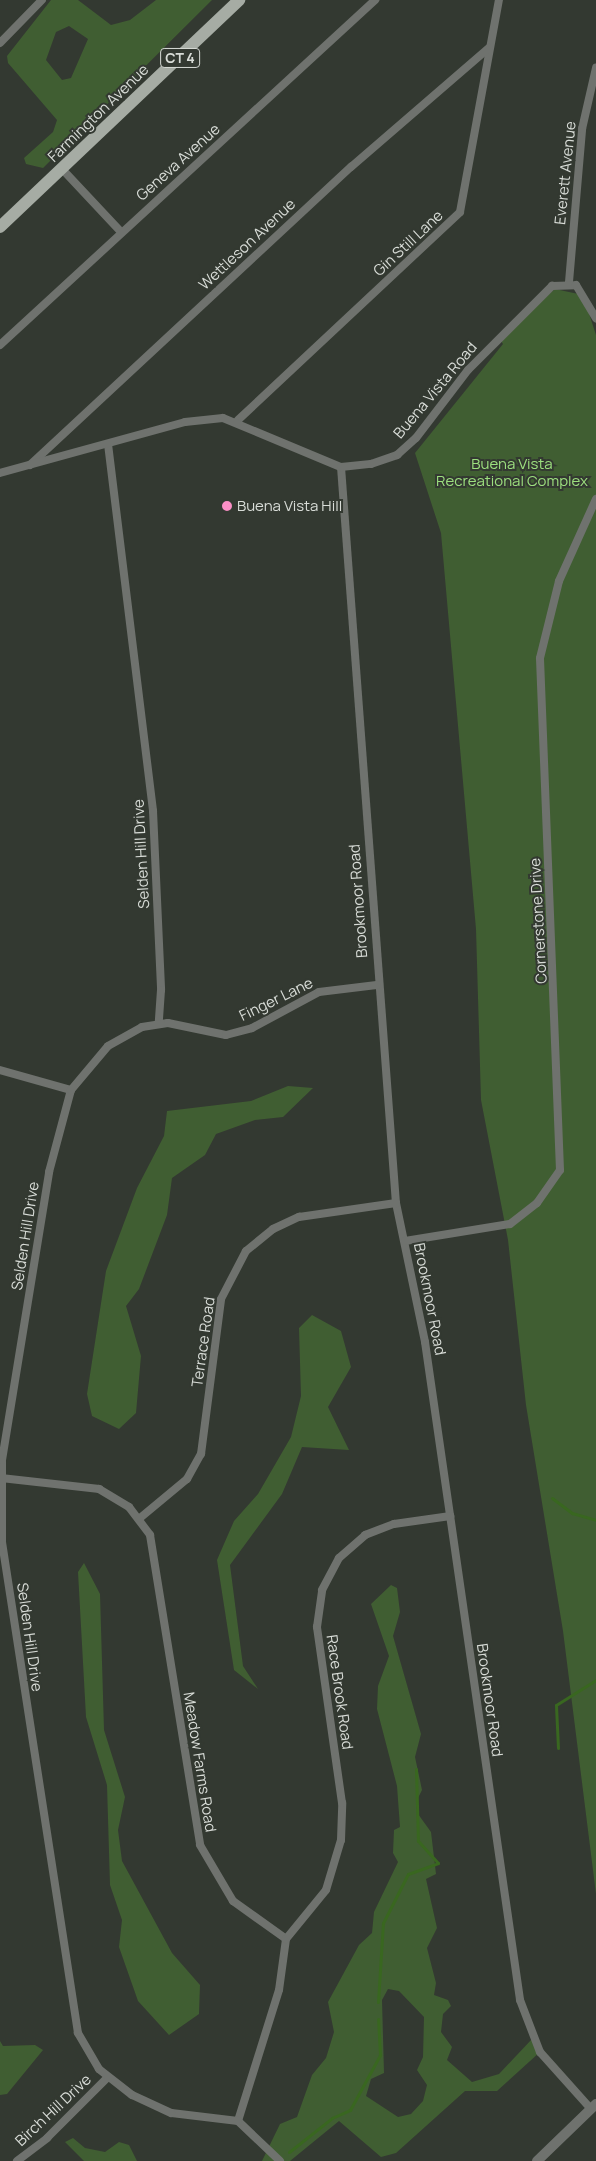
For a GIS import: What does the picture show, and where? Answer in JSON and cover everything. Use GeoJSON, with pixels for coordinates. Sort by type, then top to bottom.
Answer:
{"type":"FeatureCollection","features":[{"type":"Feature","properties":{"kind":"main road","name":"Farmington Avenue"},"geometry":{"type":"LineString","coordinates":[[0,227],[239,0]]}},
{"type":"Feature","properties":{"kind":"street"},"geometry":{"type":"LineString","coordinates":[[0,43],[42,0]]}},
{"type":"Feature","properties":{"kind":"street","name":"Geneva Avenue"},"geometry":{"type":"LineString","coordinates":[[0,345],[375,0]]}},
{"type":"Feature","properties":{"kind":"street","name":"Gin Still Lane"},"geometry":{"type":"LineString","coordinates":[[238,420],[460,212],[499,0]]}},
{"type":"Feature","properties":{"kind":"street","name":"Wettleson Avenue"},"geometry":{"type":"LineString","coordinates":[[29,465],[351,167],[489,48]]}},
{"type":"Feature","properties":{"kind":"street","name":"Everett Avenue"},"geometry":{"type":"LineString","coordinates":[[569,282],[582,129],[596,68]]}},
{"type":"Feature","properties":{"kind":"street"},"geometry":{"type":"LineString","coordinates":[[62,170],[121,232]]}},
{"type":"Feature","properties":{"kind":"street"},"geometry":{"type":"LineString","coordinates":[[569,282],[583,292],[596,318]]}},
{"type":"Feature","properties":{"kind":"street","name":"Buena Vista Road"},"geometry":{"type":"LineString","coordinates":[[341,467],[385,460],[407,447],[512,322],[552,286],[569,282]]}},
{"type":"Feature","properties":{"kind":"street"},"geometry":{"type":"LineString","coordinates":[[0,473],[185,422],[238,420],[341,467]]}},
{"type":"Feature","properties":{"kind":"street","name":"Selden Hill Drive"},"geometry":{"type":"LineString","coordinates":[[108,444],[153,811],[162,990],[159,1022],[114,1042],[71,1090],[49,1172],[1,1478],[2,1541],[70,2000],[78,2033],[107,2078],[162,2111],[238,2120]]}},
{"type":"Feature","properties":{"kind":"street","name":"Brookmoor Road"},"geometry":{"type":"LineString","coordinates":[[341,467],[377,985],[396,1203],[425,1342],[525,2023],[540,2052],[594,2106]]}},
{"type":"Feature","properties":{"kind":"street","name":"Cornerstone Drive"},"geometry":{"type":"LineString","coordinates":[[405,1241],[510,1224],[537,1204],[560,1170],[540,658],[559,581],[596,499]]}},
{"type":"Feature","properties":{"kind":"street","name":"Finger Lane"},"geometry":{"type":"LineString","coordinates":[[159,1022],[226,1035],[252,1028],[319,992],[377,985]]}},
{"type":"Feature","properties":{"kind":"street"},"geometry":{"type":"LineString","coordinates":[[0,1070],[71,1090]]}},
{"type":"Feature","properties":{"kind":"street","name":"Terrace Road"},"geometry":{"type":"LineString","coordinates":[[140,1518],[187,1479],[201,1454],[220,1307],[243,1256],[273,1229],[299,1217],[396,1203]]}},
{"type":"Feature","properties":{"kind":"street","name":"Meadow Farms Road"},"geometry":{"type":"LineString","coordinates":[[1,1478],[91,1487],[122,1501],[140,1518],[157,1559],[200,1845],[232,1901],[286,1939]]}},
{"type":"Feature","properties":{"kind":"street","name":"Race Brook Road"},"geometry":{"type":"LineString","coordinates":[[286,1939],[326,1890],[341,1840],[342,1803],[317,1627],[322,1590],[339,1558],[365,1535],[394,1524],[450,1516]]}},
{"type":"Feature","properties":{"kind":"street"},"geometry":{"type":"LineString","coordinates":[[280,2161],[238,2120],[279,1990],[286,1939]]}},
{"type":"Feature","properties":{"kind":"street","name":"Birch Hill Drive"},"geometry":{"type":"LineString","coordinates":[[17,2161],[47,2138],[107,2078]]}},
{"type":"Feature","properties":{"kind":"street"},"geometry":{"type":"LineString","coordinates":[[537,2161],[594,2106]]}},
{"type":"Feature","properties":{"kind":"green space"},"geometry":{"type":"Polygon","coordinates":[[[51,0],[78,0],[111,25],[130,20],[156,0],[212,0],[43,168],[26,164],[24,158],[53,132],[57,120],[8,63],[7,56],[51,0]],[[69,26],[56,32],[46,60],[62,80],[71,78],[88,39],[69,26]]]}},
{"type":"Feature","properties":{"kind":"green space","name":"Buena Vista Recreational Complex"},"geometry":{"type":"Polygon","coordinates":[[[555,289],[583,295],[596,335],[596,1894],[563,1631],[526,1405],[508,1240],[481,1100],[476,929],[441,533],[415,453],[503,344],[499,338],[555,289]]]}},
{"type":"Feature","properties":{"kind":"green space"},"geometry":{"type":"Polygon","coordinates":[[[288,1086],[313,1088],[283,1117],[255,1120],[216,1134],[205,1155],[172,1178],[167,1215],[139,1289],[126,1306],[141,1356],[136,1413],[119,1429],[92,1416],[87,1394],[106,1271],[137,1188],[164,1136],[167,1111],[251,1101],[288,1086]]]}},
{"type":"Feature","properties":{"kind":"green space"},"geometry":{"type":"Polygon","coordinates":[[[312,1315],[341,1331],[351,1367],[328,1407],[349,1450],[302,1447],[282,1494],[230,1565],[243,1666],[258,1689],[234,1670],[217,1560],[234,1521],[258,1494],[291,1437],[301,1396],[299,1328],[312,1315]]]}},
{"type":"Feature","properties":{"kind":"green space"},"geometry":{"type":"Polygon","coordinates":[[[84,1563],[100,1594],[104,1730],[125,1797],[118,1830],[122,1861],[172,1953],[200,1985],[199,2014],[169,2035],[138,2001],[119,1947],[122,1920],[110,1885],[107,1785],[86,1717],[78,1572],[84,1563]]]}},
{"type":"Feature","properties":{"kind":"green space"},"geometry":{"type":"Polygon","coordinates":[[[391,1585],[397,1588],[400,1612],[393,1636],[421,1734],[415,1757],[422,1790],[417,1800],[418,1814],[431,1832],[436,1874],[426,1879],[437,1928],[427,1948],[436,1983],[434,1995],[448,2000],[451,2006],[443,2014],[441,2032],[452,2047],[447,2060],[472,2082],[499,2074],[532,2039],[540,2052],[497,2091],[465,2091],[396,2153],[381,2157],[339,2121],[290,2161],[262,2161],[280,2124],[297,2117],[312,2075],[326,2058],[334,2032],[328,2002],[359,1945],[372,1933],[374,1912],[398,1862],[393,1853],[394,1830],[400,1827],[397,1786],[377,1709],[378,1686],[389,1656],[371,1604],[391,1585]],[[388,1989],[382,2000],[384,2073],[371,2079],[366,2096],[398,2117],[411,2114],[423,2101],[427,2085],[417,2070],[423,2057],[424,2017],[399,1991],[388,1989]]]}},
{"type":"Feature","properties":{"kind":"green space"},"geometry":{"type":"Polygon","coordinates":[[[0,2041],[3,2046],[35,2045],[43,2050],[7,2094],[0,2095],[0,2041]]]}},
{"type":"Feature","properties":{"kind":"green space"},"geometry":{"type":"Polygon","coordinates":[[[73,2138],[85,2148],[105,2152],[119,2142],[129,2145],[137,2161],[84,2161],[65,2142],[73,2138]]]}},
{"type":"Feature","properties":{"kind":"waterway"},"geometry":{"type":"LineString","coordinates":[[552,1498],[572,1513],[596,1520]]}},
{"type":"Feature","properties":{"kind":"waterway"},"geometry":{"type":"LineString","coordinates":[[558,1748],[556,1705],[596,1680]]}},
{"type":"Feature","properties":{"kind":"waterway"},"geometry":{"type":"LineString","coordinates":[[378,2002],[383,1923],[408,1874],[438,1863],[418,1841],[416,1769]]}},
{"type":"Feature","properties":{"kind":"waterway"},"geometry":{"type":"LineString","coordinates":[[289,2152],[332,2118],[350,2110],[380,2055],[378,2019]]}},
{"type":"Feature","properties":{"kind":"place","name":"Buena Vista Hill"},"geometry":{"type":"Point","coordinates":[227,506]}}]}
